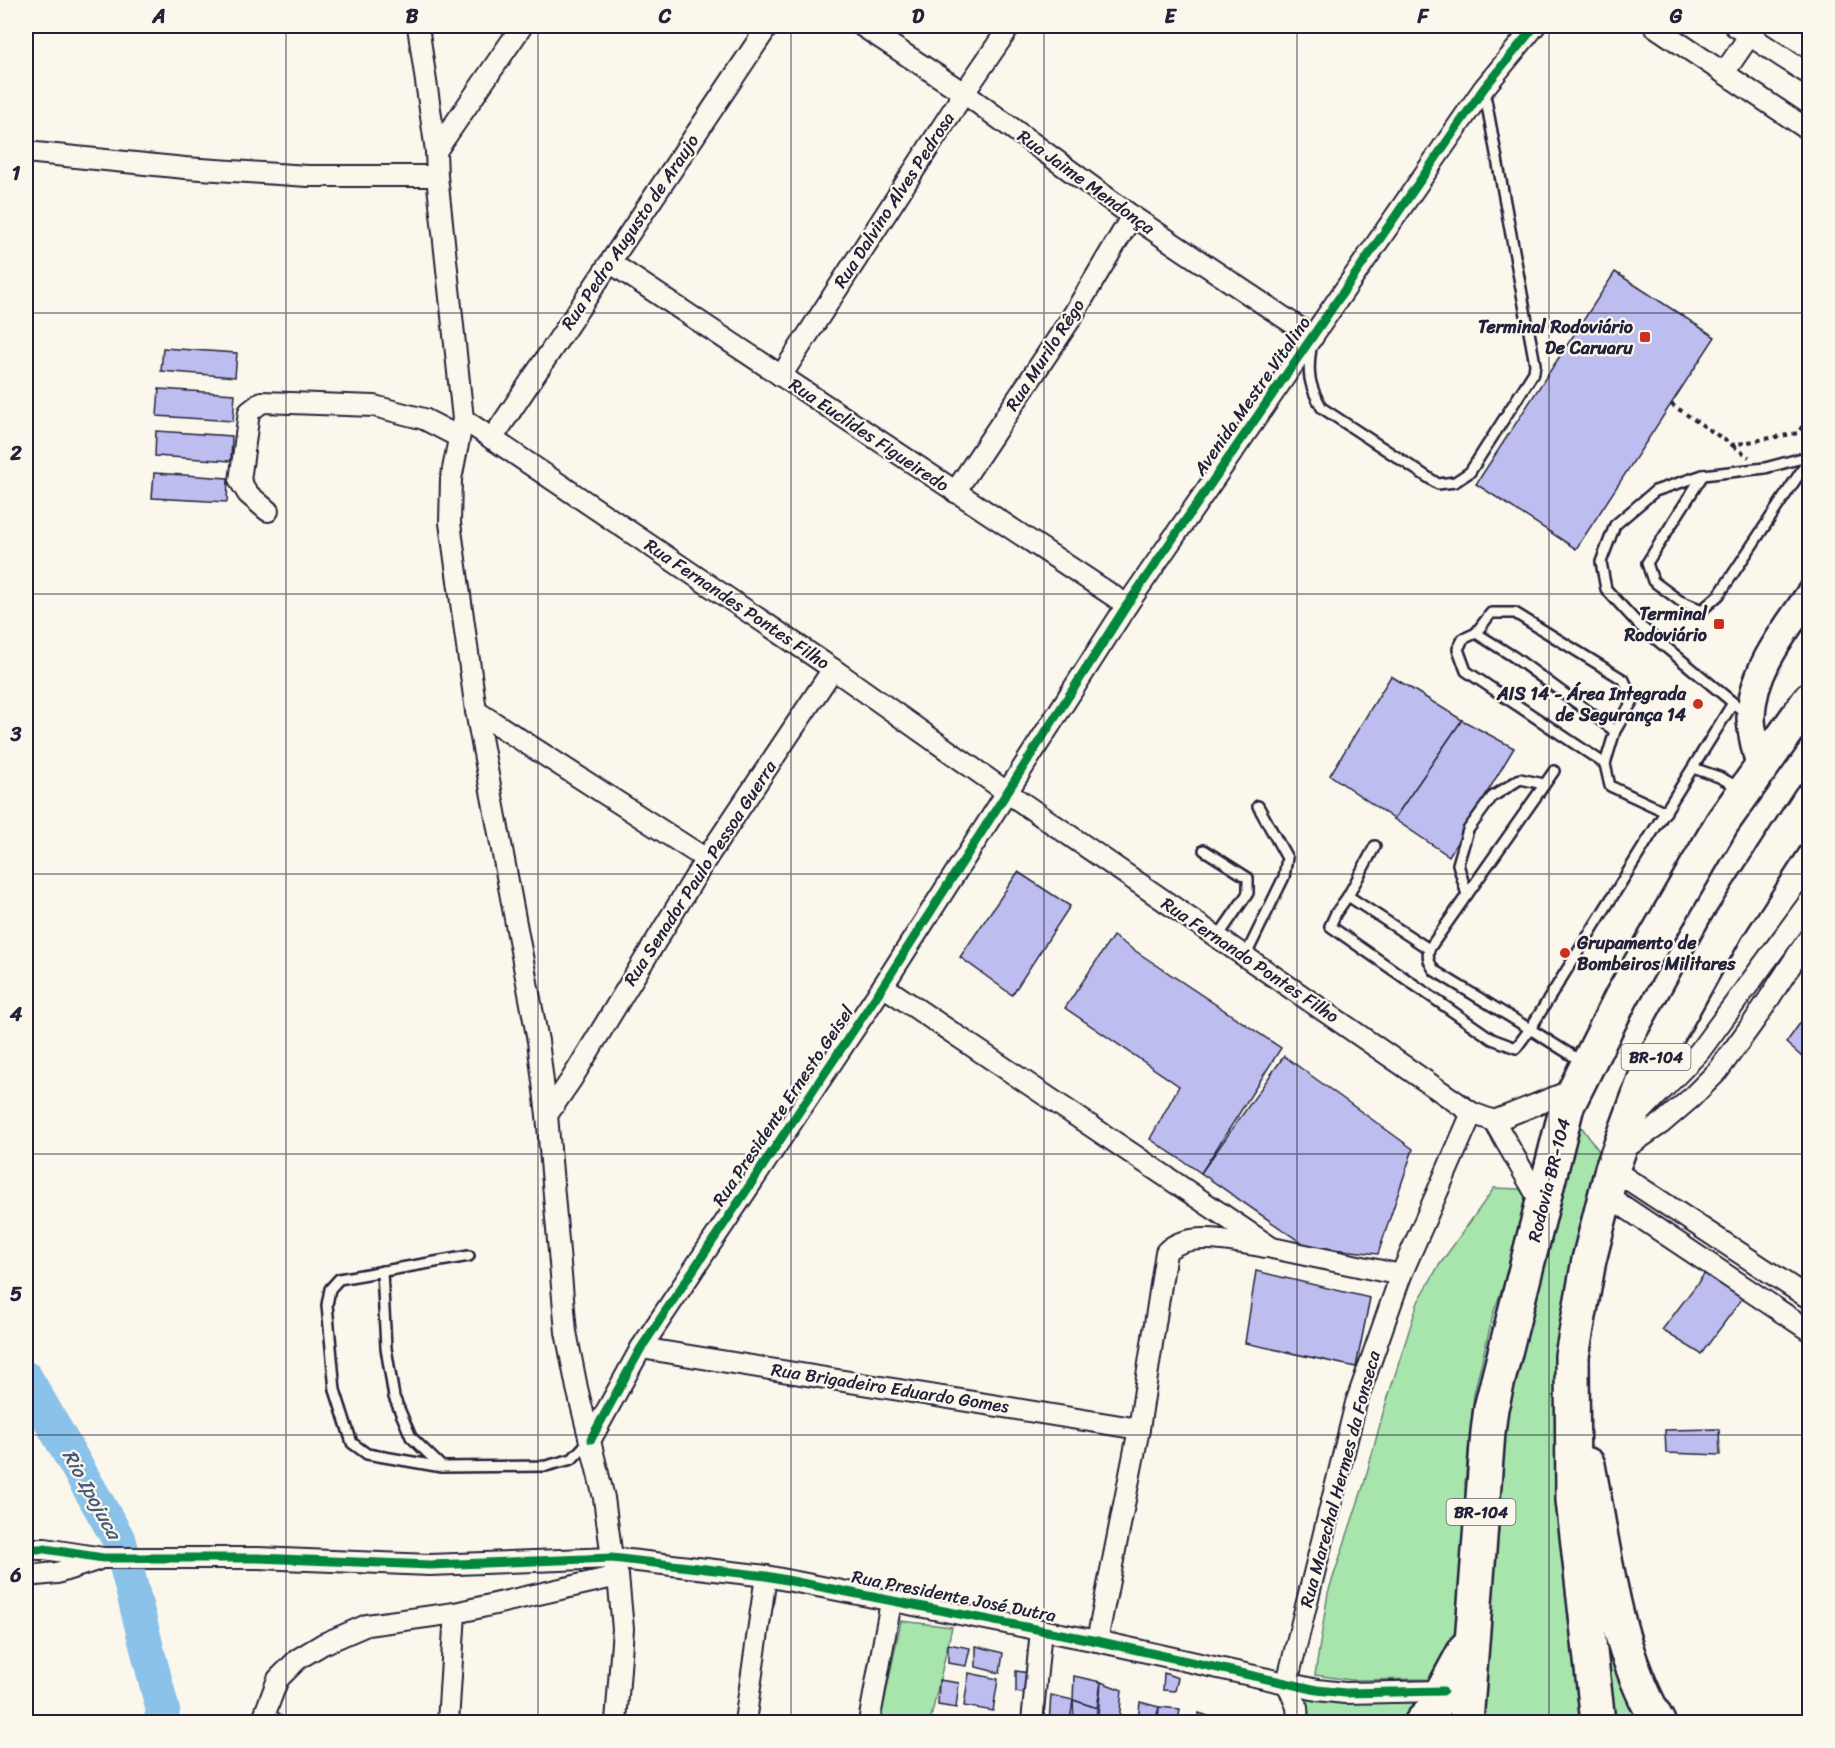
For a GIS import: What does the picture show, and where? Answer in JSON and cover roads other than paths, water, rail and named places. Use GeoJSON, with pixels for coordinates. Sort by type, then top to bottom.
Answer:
{"type":"FeatureCollection","features":[{"type":"Feature","properties":{"kind":"highway","name":"Rodovia BR-104"},"geometry":{"type":"LineString","coordinates":[[1466,1722],[1491,1408],[1567,1106],[1622,996],[1722,823],[1809,699]]}},
{"type":"Feature","properties":{"kind":"highway","name":"BR-104"},"geometry":{"type":"LineString","coordinates":[[1598,1722],[1573,1500],[1572,1356],[1589,1260],[1615,1161],[1648,1071],[1721,938],[1809,799]]}},
{"type":"Feature","properties":{"kind":"highway"},"geometry":{"type":"LineString","coordinates":[[1573,1383],[1617,1618],[1627,1655],[1639,1686],[1658,1722]]}},
{"type":"Feature","properties":{"kind":"highway"},"geometry":{"type":"LineString","coordinates":[[1422,1722],[1431,1713],[1471,1639]]}},
{"type":"Feature","properties":{"kind":"street"},"geometry":{"type":"LineString","coordinates":[[418,26],[436,151],[461,428],[451,479],[450,523],[476,711],[538,1041],[547,1115],[566,1332],[604,1498],[615,1567],[623,1629],[616,1722]]}},
{"type":"Feature","properties":{"kind":"street"},"geometry":{"type":"LineString","coordinates":[[436,151],[522,26]]}},
{"type":"Feature","properties":{"kind":"street","name":"Rua Pedro Augusto de Araujo"},"geometry":{"type":"LineString","coordinates":[[492,439],[768,26]]}},
{"type":"Feature","properties":{"kind":"street","name":"Rua Jaime Mendonça"},"geometry":{"type":"LineString","coordinates":[[862,26],[964,93],[1132,216],[1313,337]]}},
{"type":"Feature","properties":{"kind":"street","name":"Rua Dalvino Alves Pedrosa"},"geometry":{"type":"LineString","coordinates":[[781,376],[964,93],[1010,26]]}},
{"type":"Feature","properties":{"kind":"street","name":"Avenida Mestre Vitalino"},"geometry":{"type":"LineString","coordinates":[[1008,794],[1127,605],[1484,88],[1519,26]]}},
{"type":"Feature","properties":{"kind":"street","name":"Avenida Mestre Vitalino"},"geometry":{"type":"LineString","coordinates":[[1484,88],[1536,26]]}},
{"type":"Feature","properties":{"kind":"street"},"geometry":{"type":"LineString","coordinates":[[1654,26],[1809,131]]}},
{"type":"Feature","properties":{"kind":"street"},"geometry":{"type":"LineString","coordinates":[[1725,74],[1747,29],[1809,75]]}},
{"type":"Feature","properties":{"kind":"street"},"geometry":{"type":"LineString","coordinates":[[26,152],[185,168],[308,176],[437,176]]}},
{"type":"Feature","properties":{"kind":"street","name":"Rua Murilo Rêgo"},"geometry":{"type":"LineString","coordinates":[[955,492],[1070,320],[1132,216]]}},
{"type":"Feature","properties":{"kind":"street","name":"Rua Euclides Figueiredo"},"geometry":{"type":"LineString","coordinates":[[611,263],[1127,605]]}},
{"type":"Feature","properties":{"kind":"street","name":"Rua Fernandes Pontes Filho"},"geometry":{"type":"LineString","coordinates":[[268,510],[248,494],[240,481],[249,411],[262,402],[374,406],[461,428],[492,439],[833,669],[1008,794]]}},
{"type":"Feature","properties":{"kind":"street"},"geometry":{"type":"LineString","coordinates":[[1752,779],[1742,710],[1770,653],[1809,594]]}},
{"type":"Feature","properties":{"kind":"street","name":"Rua Senador Paulo Pessoa Guerra"},"geometry":{"type":"LineString","coordinates":[[547,1115],[571,1080],[706,859],[833,669]]}},
{"type":"Feature","properties":{"kind":"street"},"geometry":{"type":"LineString","coordinates":[[476,711],[706,859]]}},
{"type":"Feature","properties":{"kind":"street","name":"Rua Fernando Pontes Filho"},"geometry":{"type":"LineString","coordinates":[[1008,794],[1472,1113],[1494,1121]]}},
{"type":"Feature","properties":{"kind":"street","name":"Rua Presidente Ernesto Geisel"},"geometry":{"type":"LineString","coordinates":[[591,1439],[641,1348],[883,986],[1008,794]]}},
{"type":"Feature","properties":{"kind":"street"},"geometry":{"type":"LineString","coordinates":[[1615,1161],[1699,1052],[1809,901]]}},
{"type":"Feature","properties":{"kind":"street"},"geometry":{"type":"LineString","coordinates":[[1615,1161],[1690,1099],[1718,1071],[1755,1020],[1809,936]]}},
{"type":"Feature","properties":{"kind":"street"},"geometry":{"type":"LineString","coordinates":[[883,986],[1272,1248]]}},
{"type":"Feature","properties":{"kind":"street"},"geometry":{"type":"LineString","coordinates":[[1543,1206],[1494,1121],[1581,1077]]}},
{"type":"Feature","properties":{"kind":"street","name":"Rua Marechal Hermes da Fonseca"},"geometry":{"type":"LineString","coordinates":[[1287,1683],[1356,1403],[1401,1275],[1472,1113]]}},
{"type":"Feature","properties":{"kind":"street"},"geometry":{"type":"LineString","coordinates":[[1615,1161],[1809,1299]]}},
{"type":"Feature","properties":{"kind":"street"},"geometry":{"type":"LineString","coordinates":[[1615,1161],[1809,1331]]}},
{"type":"Feature","properties":{"kind":"street"},"geometry":{"type":"LineString","coordinates":[[1097,1641],[1139,1428],[1166,1252],[1184,1240],[1204,1239],[1272,1248],[1401,1275]]}},
{"type":"Feature","properties":{"kind":"street","name":"Rua Brigadeiro Eduardo Gomes"},"geometry":{"type":"LineString","coordinates":[[641,1348],[1139,1428]]}},
{"type":"Feature","properties":{"kind":"street"},"geometry":{"type":"LineString","coordinates":[[26,1549],[45,1549],[112,1558],[258,1558],[615,1567]]}},
{"type":"Feature","properties":{"kind":"street"},"geometry":{"type":"LineString","coordinates":[[26,1576],[57,1573],[112,1558]]}},
{"type":"Feature","properties":{"kind":"street"},"geometry":{"type":"LineString","coordinates":[[272,1722],[264,1716],[278,1679],[298,1659],[323,1644],[367,1625],[455,1613],[615,1567]]}},
{"type":"Feature","properties":{"kind":"street","name":"Rua Presidente José Dutra"},"geometry":{"type":"LineString","coordinates":[[615,1567],[766,1576],[1097,1641],[1317,1690],[1345,1693],[1443,1691]]}},
{"type":"Feature","properties":{"kind":"street"},"geometry":{"type":"LineString","coordinates":[[745,1722],[766,1576]]}},
{"type":"Feature","properties":{"kind":"street"},"geometry":{"type":"LineString","coordinates":[[868,1722],[891,1602]]}},
{"type":"Feature","properties":{"kind":"street"},"geometry":{"type":"LineString","coordinates":[[448,1722],[455,1613]]}},
{"type":"Feature","properties":{"kind":"street"},"geometry":{"type":"LineString","coordinates":[[1032,1722],[1041,1630]]}},
{"type":"Feature","properties":{"kind":"street"},"geometry":{"type":"LineString","coordinates":[[1287,1683],[1297,1707],[1298,1722]]}},
{"type":"Feature","properties":{"kind":"lane"},"geometry":{"type":"LineString","coordinates":[[1313,337],[1308,367],[1312,390],[1322,408],[1438,484],[1455,482],[1470,472],[1534,372],[1535,364],[1484,88]]}},
{"type":"Feature","properties":{"kind":"lane"},"geometry":{"type":"LineString","coordinates":[[1375,846],[1330,926],[1492,1039],[1516,1048],[1693,768],[1742,710],[1640,626],[1606,589],[1601,562],[1615,525],[1655,491],[1703,475],[1765,468],[1809,457]]}},
{"type":"Feature","properties":{"kind":"lane"},"geometry":{"type":"LineString","coordinates":[[1703,475],[1647,562],[1653,582],[1680,601],[1702,610],[1719,595],[1809,457]]}},
{"type":"Feature","properties":{"kind":"lane"},"geometry":{"type":"LineString","coordinates":[[1605,764],[1466,671],[1458,649],[1463,639],[1476,633],[1491,613],[1515,613],[1624,680],[1633,700],[1615,731],[1605,764],[1610,786],[1666,812]]}},
{"type":"Feature","properties":{"kind":"lane"},"geometry":{"type":"LineString","coordinates":[[1476,633],[1514,657],[1615,731]]}},
{"type":"Feature","properties":{"kind":"lane"},"geometry":{"type":"LineString","coordinates":[[1693,768],[1719,777],[1752,779]]}},
{"type":"Feature","properties":{"kind":"lane"},"geometry":{"type":"LineString","coordinates":[[1554,771],[1429,949],[1429,963],[1435,971],[1530,1029],[1581,1077]]}},
{"type":"Feature","properties":{"kind":"lane"},"geometry":{"type":"LineString","coordinates":[[1467,895],[1458,864],[1468,830],[1492,797],[1520,779],[1544,784]]}},
{"type":"Feature","properties":{"kind":"lane"},"geometry":{"type":"LineString","coordinates":[[1245,957],[1284,877],[1287,858],[1258,806]]}},
{"type":"Feature","properties":{"kind":"lane"},"geometry":{"type":"LineString","coordinates":[[1204,850],[1248,878],[1248,893],[1217,938]]}},
{"type":"Feature","properties":{"kind":"lane"},"geometry":{"type":"LineString","coordinates":[[1348,896],[1429,949]]}},
{"type":"Feature","properties":{"kind":"lane"},"geometry":{"type":"LineString","coordinates":[[469,1256],[339,1279],[330,1289],[327,1305],[335,1390],[352,1443],[367,1454],[442,1467],[546,1467],[572,1459],[591,1439]]}},
{"type":"Feature","properties":{"kind":"lane"},"geometry":{"type":"LineString","coordinates":[[382,1271],[386,1348],[394,1397],[411,1437],[442,1467]]}},
{"type":"Feature","properties":{"kind":"waterway","name":"Rio Ipojuca"},"geometry":{"type":"LineString","coordinates":[[26,1378],[120,1542],[163,1711],[160,1722]]}},
{"type":"Feature","properties":{"kind":"place","name":"Terminal Rodoviário De Caruaru"},"geometry":{"type":"Point","coordinates":[1645,337]}},
{"type":"Feature","properties":{"kind":"place","name":"Terminal Rodoviário"},"geometry":{"type":"Point","coordinates":[1719,624]}},
{"type":"Feature","properties":{"kind":"place","name":"AIS 14 - Área Integrada de Segurança 14"},"geometry":{"type":"Point","coordinates":[1698,704]}},
{"type":"Feature","properties":{"kind":"place","name":"Grupamento de Bombeiros Militares"},"geometry":{"type":"Point","coordinates":[1565,953]}}]}
